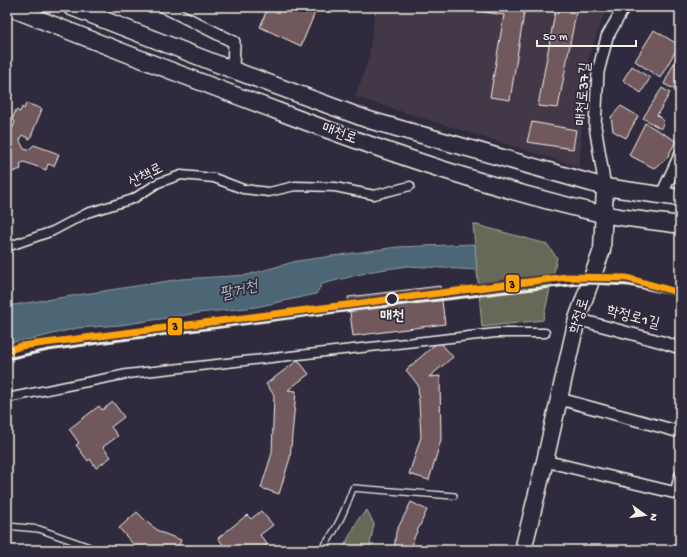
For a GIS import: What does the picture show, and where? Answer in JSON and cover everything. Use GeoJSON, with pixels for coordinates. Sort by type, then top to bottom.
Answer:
{"type":"FeatureCollection","features":[{"type":"Feature","properties":{"kind":"main road","name":"매천로"},"geometry":{"type":"LineString","coordinates":[[8,7],[137,59],[424,164],[604,214],[680,225]]}},
{"type":"Feature","properties":{"kind":"main road","name":"매천로"},"geometry":{"type":"LineString","coordinates":[[71,7],[233,70],[369,120],[605,187],[680,198]]}},
{"type":"Feature","properties":{"kind":"main road","name":"학정로"},"geometry":{"type":"LineString","coordinates":[[523,550],[560,399],[577,319],[602,250],[605,187]]}},
{"type":"Feature","properties":{"kind":"street"},"geometry":{"type":"LineString","coordinates":[[164,7],[234,42],[233,70]]}},
{"type":"Feature","properties":{"kind":"street","name":"매천로37길"},"geometry":{"type":"LineString","coordinates":[[605,187],[595,126],[598,72],[606,37],[624,7]]}},
{"type":"Feature","properties":{"kind":"street"},"geometry":{"type":"LineString","coordinates":[[661,196],[680,155]]}},
{"type":"Feature","properties":{"kind":"street","name":"산책로"},"geometry":{"type":"LineString","coordinates":[[7,247],[53,232],[87,213],[133,199],[158,183],[180,175],[214,178],[243,189],[269,192],[295,186],[335,187],[374,195],[410,186]]}},
{"type":"Feature","properties":{"kind":"street","name":"학정로1길"},"geometry":{"type":"LineString","coordinates":[[577,319],[680,348]]}},
{"type":"Feature","properties":{"kind":"street"},"geometry":{"type":"LineString","coordinates":[[7,398],[127,374],[496,333],[545,333]]}},
{"type":"Feature","properties":{"kind":"street"},"geometry":{"type":"LineString","coordinates":[[560,399],[680,432]]}},
{"type":"Feature","properties":{"kind":"street"},"geometry":{"type":"LineString","coordinates":[[545,461],[678,494],[680,476]]}},
{"type":"Feature","properties":{"kind":"lane"},"geometry":{"type":"LineString","coordinates":[[321,550],[327,543],[343,515],[353,488],[454,496]]}},
{"type":"Feature","properties":{"kind":"lane"},"geometry":{"type":"LineString","coordinates":[[7,526],[39,529],[98,550]]}},
{"type":"Feature","properties":{"kind":"shaded area"},"geometry":{"type":"Polygon","coordinates":[[[376,7],[610,7],[603,16],[588,60],[579,167],[355,97],[368,61],[376,7]]]}},
{"type":"Feature","properties":{"kind":"green space"},"geometry":{"type":"Polygon","coordinates":[[[473,224],[547,244],[557,258],[543,320],[482,327],[473,224]]]}},
{"type":"Feature","properties":{"kind":"green space"},"geometry":{"type":"Polygon","coordinates":[[[367,510],[374,524],[369,550],[342,550],[359,518],[367,510]]]}},
{"type":"Feature","properties":{"kind":"water","name":"팔거천"},"geometry":{"type":"Polygon","coordinates":[[[475,244],[477,270],[408,266],[373,271],[322,284],[316,294],[256,307],[199,313],[121,325],[77,328],[37,338],[7,343],[7,306],[181,279],[247,275],[297,261],[397,247],[475,244]]]}},
{"type":"Feature","properties":{"kind":"building"},"geometry":{"type":"Polygon","coordinates":[[[268,7],[317,8],[301,46],[260,27],[268,7]]]}},
{"type":"Feature","properties":{"kind":"building"},"geometry":{"type":"Polygon","coordinates":[[[477,7],[525,7],[510,100],[490,97],[504,15],[478,11],[477,7]]]}},
{"type":"Feature","properties":{"kind":"building"},"geometry":{"type":"Polygon","coordinates":[[[556,7],[577,7],[558,108],[538,106],[556,7]]]}},
{"type":"Feature","properties":{"kind":"building"},"geometry":{"type":"Polygon","coordinates":[[[654,30],[679,45],[660,78],[635,61],[654,30]]]}},
{"type":"Feature","properties":{"kind":"building"},"geometry":{"type":"Polygon","coordinates":[[[680,50],[680,92],[664,84],[680,50]]]}},
{"type":"Feature","properties":{"kind":"building"},"geometry":{"type":"Polygon","coordinates":[[[632,66],[650,78],[641,93],[623,80],[632,66]]]}},
{"type":"Feature","properties":{"kind":"building"},"geometry":{"type":"Polygon","coordinates":[[[662,88],[670,93],[657,115],[664,121],[661,129],[643,118],[662,88]]]}},
{"type":"Feature","properties":{"kind":"building"},"geometry":{"type":"Polygon","coordinates":[[[26,103],[42,109],[30,139],[22,135],[20,141],[24,149],[28,150],[34,145],[59,154],[54,166],[48,164],[46,170],[24,162],[20,164],[21,169],[7,174],[7,130],[13,128],[15,121],[12,120],[16,110],[20,112],[22,107],[24,109],[26,103]]]}},
{"type":"Feature","properties":{"kind":"building"},"geometry":{"type":"Polygon","coordinates":[[[621,106],[638,116],[626,138],[613,131],[611,117],[621,106]]]}},
{"type":"Feature","properties":{"kind":"building"},"geometry":{"type":"Polygon","coordinates":[[[680,114],[680,125],[675,122],[680,114]]]}},
{"type":"Feature","properties":{"kind":"building"},"geometry":{"type":"Polygon","coordinates":[[[532,122],[576,130],[573,149],[527,142],[532,122]]]}},
{"type":"Feature","properties":{"kind":"building"},"geometry":{"type":"Polygon","coordinates":[[[645,123],[676,141],[667,158],[654,168],[629,155],[645,123]]]}},
{"type":"Feature","properties":{"kind":"building"},"geometry":{"type":"Polygon","coordinates":[[[440,286],[445,324],[353,336],[348,297],[440,286]]]}},
{"type":"Feature","properties":{"kind":"building"},"geometry":{"type":"Polygon","coordinates":[[[439,341],[453,357],[429,377],[440,376],[441,440],[429,480],[409,474],[421,437],[418,385],[406,370],[439,341]]]}},
{"type":"Feature","properties":{"kind":"building"},"geometry":{"type":"Polygon","coordinates":[[[298,360],[309,374],[288,390],[296,391],[290,458],[279,494],[261,488],[272,453],[274,395],[266,384],[298,360]]]}},
{"type":"Feature","properties":{"kind":"building"},"geometry":{"type":"Polygon","coordinates":[[[113,402],[124,417],[111,427],[118,436],[103,447],[111,457],[96,468],[90,459],[88,461],[76,445],[79,443],[69,429],[99,406],[102,410],[113,402]]]}},
{"type":"Feature","properties":{"kind":"building"},"geometry":{"type":"Polygon","coordinates":[[[411,502],[427,510],[414,538],[412,550],[394,550],[396,532],[411,502]]]}},
{"type":"Feature","properties":{"kind":"building"},"geometry":{"type":"Polygon","coordinates":[[[261,511],[273,525],[260,535],[267,544],[261,550],[227,550],[218,538],[247,515],[251,519],[261,511]]]}},
{"type":"Feature","properties":{"kind":"building"},"geometry":{"type":"Polygon","coordinates":[[[137,512],[160,532],[181,540],[177,550],[143,550],[132,543],[119,528],[137,512]]]}},
{"type":"Feature","properties":{"kind":"building"},"geometry":{"type":"Polygon","coordinates":[[[7,542],[12,550],[7,550],[7,542]]]}},
{"type":"Feature","properties":{"kind":"railway"},"geometry":{"type":"LineString","coordinates":[[7,359],[48,350],[320,314],[590,283],[629,285],[672,294],[680,298]]}},
{"type":"Feature","properties":{"kind":"transit line","name":"3"},"geometry":{"type":"LineString","coordinates":[[7,351],[21,346],[567,277],[627,278],[680,293]]}},
{"type":"Feature","properties":{"kind":"place","name":"매천"},"geometry":{"type":"Point","coordinates":[392,299]}}]}
